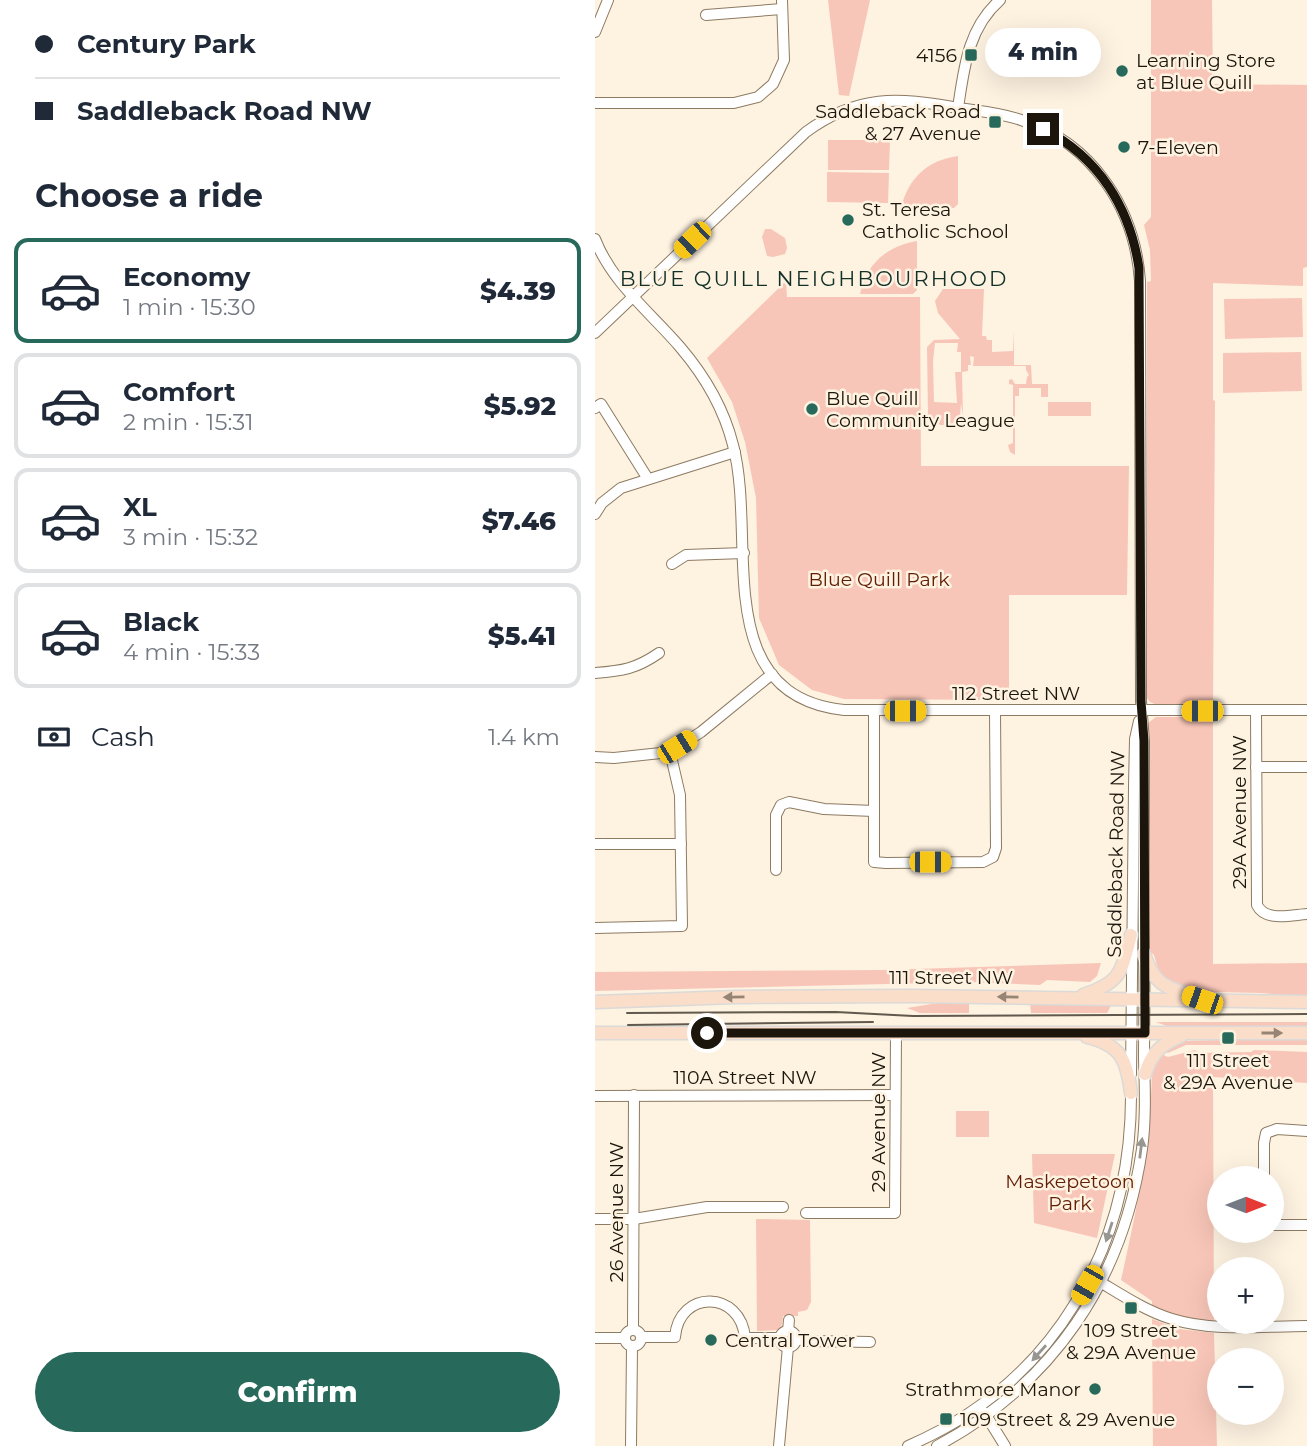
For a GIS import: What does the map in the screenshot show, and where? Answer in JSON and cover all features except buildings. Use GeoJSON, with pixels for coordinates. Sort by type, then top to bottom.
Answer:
{"type":"FeatureCollection","features":[{"type":"Feature","properties":{"kind":"main road"},"geometry":{"type":"LineString","coordinates":[[1076,998],[1105,987],[1119,975],[1131,935]]}},
{"type":"Feature","properties":{"kind":"main road"},"geometry":{"type":"LineString","coordinates":[[1144,954],[1155,978],[1165,987],[1202,1000]]}},
{"type":"Feature","properties":{"kind":"main road","name":"111 Street NW"},"geometry":{"type":"LineString","coordinates":[[595,1002],[748,996],[1307,1002]]}},
{"type":"Feature","properties":{"kind":"main road"},"geometry":{"type":"LineString","coordinates":[[595,1033],[1307,1032]]}},
{"type":"Feature","properties":{"kind":"main road"},"geometry":{"type":"LineString","coordinates":[[1070,1033],[1105,1042],[1116,1050],[1127,1067],[1131,1093]]}},
{"type":"Feature","properties":{"kind":"main road"},"geometry":{"type":"LineString","coordinates":[[1145,1074],[1156,1051],[1168,1041],[1187,1033]]}},
{"type":"Feature","properties":{"kind":"street"},"geometry":{"type":"LineString","coordinates":[[595,32],[599,10],[608,0]]}},
{"type":"Feature","properties":{"kind":"street"},"geometry":{"type":"LineString","coordinates":[[958,108],[969,47],[977,27],[1000,0]]}},
{"type":"Feature","properties":{"kind":"street"},"geometry":{"type":"LineString","coordinates":[[595,103],[740,103],[762,94],[777,78],[785,55],[782,5],[706,15]]}},
{"type":"Feature","properties":{"kind":"street","name":"Saddleback Road NW"},"geometry":{"type":"LineString","coordinates":[[595,332],[796,142],[817,124],[850,107],[884,99],[915,100],[1022,120],[1065,141],[1098,171],[1117,199],[1131,228],[1140,281],[1145,999]]}},
{"type":"Feature","properties":{"kind":"street"},"geometry":{"type":"LineString","coordinates":[[595,239],[610,268],[680,346],[702,376],[726,423],[741,485],[748,623],[756,650],[772,674],[701,732],[670,752],[614,758],[595,757]]}},
{"type":"Feature","properties":{"kind":"street"},"geometry":{"type":"LineString","coordinates":[[598,406],[648,479]]}},
{"type":"Feature","properties":{"kind":"street"},"geometry":{"type":"LineString","coordinates":[[595,514],[602,503],[621,488],[735,452]]}},
{"type":"Feature","properties":{"kind":"street"},"geometry":{"type":"LineString","coordinates":[[672,564],[686,555],[744,553]]}},
{"type":"Feature","properties":{"kind":"street"},"geometry":{"type":"LineString","coordinates":[[595,673],[626,671],[659,653]]}},
{"type":"Feature","properties":{"kind":"street","name":"112 Street NW"},"geometry":{"type":"LineString","coordinates":[[772,674],[790,691],[816,705],[844,710],[1307,710]]}},
{"type":"Feature","properties":{"kind":"street"},"geometry":{"type":"LineString","coordinates":[[874,711],[874,862],[983,862],[993,857],[996,848],[995,711]]}},
{"type":"Feature","properties":{"kind":"street","name":"Saddleback Road NW"},"geometry":{"type":"LineString","coordinates":[[1131,999],[1135,739],[1141,711]]}},
{"type":"Feature","properties":{"kind":"street","name":"29A Avenue NW"},"geometry":{"type":"LineString","coordinates":[[1256,711],[1256,900],[1261,912],[1269,915],[1307,914]]}},
{"type":"Feature","properties":{"kind":"street"},"geometry":{"type":"LineString","coordinates":[[595,928],[682,926],[680,795],[670,752]]}},
{"type":"Feature","properties":{"kind":"street"},"geometry":{"type":"LineString","coordinates":[[1257,768],[1307,768]]}},
{"type":"Feature","properties":{"kind":"street"},"geometry":{"type":"LineString","coordinates":[[776,870],[776,815],[781,805],[789,803],[836,811],[874,811]]}},
{"type":"Feature","properties":{"kind":"street"},"geometry":{"type":"LineString","coordinates":[[595,844],[681,844]]}},
{"type":"Feature","properties":{"kind":"street"},"geometry":{"type":"LineString","coordinates":[[908,1446],[980,1406],[1013,1380],[1041,1351],[1096,1280],[1122,1189],[1130,1136],[1131,999]]}},
{"type":"Feature","properties":{"kind":"street"},"geometry":{"type":"LineString","coordinates":[[937,1446],[986,1416],[1022,1388],[1055,1352],[1078,1320],[1122,1230],[1138,1170],[1144,1123],[1145,999]]}},
{"type":"Feature","properties":{"kind":"street","name":"29 Avenue NW"},"geometry":{"type":"LineString","coordinates":[[807,1213],[895,1213],[896,1032]]}},
{"type":"Feature","properties":{"kind":"street","name":"26 Avenue NW"},"geometry":{"type":"LineString","coordinates":[[633,1329],[634,1095]]}},
{"type":"Feature","properties":{"kind":"street","name":"110A Street NW"},"geometry":{"type":"LineString","coordinates":[[595,1096],[895,1095]]}},
{"type":"Feature","properties":{"kind":"street"},"geometry":{"type":"LineString","coordinates":[[1264,1166],[1266,1133],[1277,1129],[1307,1132]]}},
{"type":"Feature","properties":{"kind":"street"},"geometry":{"type":"LineString","coordinates":[[595,1219],[634,1219],[707,1207],[783,1207]]}},
{"type":"Feature","properties":{"kind":"street"},"geometry":{"type":"LineString","coordinates":[[1285,1225],[1307,1225]]}},
{"type":"Feature","properties":{"kind":"street"},"geometry":{"type":"LineString","coordinates":[[1096,1280],[1148,1309],[1181,1321],[1212,1326],[1307,1326]]}},
{"type":"Feature","properties":{"kind":"street"},"geometry":{"type":"LineString","coordinates":[[642,1337],[675,1337],[678,1321],[683,1314],[697,1304],[707,1301],[727,1305],[736,1312],[744,1327],[745,1338],[788,1335],[809,1341],[870,1342]]}},
{"type":"Feature","properties":{"kind":"street"},"geometry":{"type":"LineString","coordinates":[[631,1446],[626,1333],[633,1329],[642,1337]]}},
{"type":"Feature","properties":{"kind":"street"},"geometry":{"type":"LineString","coordinates":[[779,1446],[788,1335]]}},
{"type":"Feature","properties":{"kind":"street"},"geometry":{"type":"LineString","coordinates":[[595,1338],[639,1343],[642,1337]]}},
{"type":"Feature","properties":{"kind":"street"},"geometry":{"type":"LineString","coordinates":[[980,1406],[1005,1446]]}},
{"type":"Feature","properties":{"kind":"green space"},"geometry":{"type":"Polygon","coordinates":[[[828,0],[870,0],[849,96],[839,95],[828,0]]]}},
{"type":"Feature","properties":{"kind":"green space"},"geometry":{"type":"Polygon","coordinates":[[[1151,0],[1212,0],[1213,84],[1307,85],[1307,267],[1303,268],[1303,286],[1213,283],[1213,705],[1157,705],[1147,698],[1147,282],[1151,281],[1150,250],[1144,225],[1151,217],[1151,0]]]}},
{"type":"Feature","properties":{"kind":"green space"},"geometry":{"type":"Polygon","coordinates":[[[828,140],[890,140],[889,170],[828,170],[828,140]]]}},
{"type":"Feature","properties":{"kind":"green space"},"geometry":{"type":"Polygon","coordinates":[[[958,156],[958,204],[954,208],[901,208],[914,179],[921,172],[937,162],[958,156]]]}},
{"type":"Feature","properties":{"kind":"green space"},"geometry":{"type":"Polygon","coordinates":[[[827,172],[889,173],[888,203],[827,202],[827,172]]]}},
{"type":"Feature","properties":{"kind":"green space"},"geometry":{"type":"Polygon","coordinates":[[[765,229],[771,229],[785,238],[785,254],[767,256],[762,237],[765,229]]]}},
{"type":"Feature","properties":{"kind":"green space"},"geometry":{"type":"Polygon","coordinates":[[[917,241],[917,290],[913,294],[860,294],[867,274],[879,258],[896,247],[917,241]]]}},
{"type":"Feature","properties":{"kind":"green space","name":"Blue Quill Park"},"geometry":{"type":"Polygon","coordinates":[[[786,281],[787,297],[920,297],[921,466],[1129,466],[1127,595],[1009,595],[1009,700],[844,699],[812,690],[779,665],[759,618],[756,498],[745,442],[732,402],[707,358],[786,281]]]}},
{"type":"Feature","properties":{"kind":"green space"},"geometry":{"type":"Polygon","coordinates":[[[943,289],[984,289],[982,336],[992,340],[992,352],[1013,351],[1014,331],[1014,365],[1031,365],[1032,384],[1048,384],[1048,397],[1041,397],[1041,388],[1019,388],[1019,396],[1015,396],[1015,455],[1010,452],[1008,445],[1013,443],[1013,385],[1009,384],[1009,380],[1012,379],[1015,384],[1026,384],[1029,375],[1026,366],[973,366],[974,357],[970,356],[971,365],[968,365],[968,371],[962,372],[963,417],[961,403],[960,417],[950,425],[940,425],[928,415],[927,347],[934,340],[960,339],[938,313],[935,301],[943,289]],[[935,343],[934,402],[957,403],[955,372],[961,372],[958,343],[935,343]]]}},
{"type":"Feature","properties":{"kind":"green space"},"geometry":{"type":"Polygon","coordinates":[[[1302,298],[1303,337],[1225,339],[1224,299],[1302,298]]]}},
{"type":"Feature","properties":{"kind":"green space"},"geometry":{"type":"Polygon","coordinates":[[[1301,352],[1302,391],[1223,393],[1223,353],[1301,352]]]}},
{"type":"Feature","properties":{"kind":"green space"},"geometry":{"type":"Polygon","coordinates":[[[1048,402],[1091,402],[1091,416],[1048,416],[1048,402]]]}},
{"type":"Feature","properties":{"kind":"green space"},"geometry":{"type":"Polygon","coordinates":[[[1156,717],[1213,717],[1213,964],[1307,963],[1307,997],[1213,992],[1171,984],[1159,973],[1154,955],[1147,949],[1148,723],[1156,717]]]}},
{"type":"Feature","properties":{"kind":"green space"},"geometry":{"type":"Polygon","coordinates":[[[1101,963],[1097,976],[1090,982],[1047,980],[1040,985],[971,982],[595,991],[595,972],[883,970],[1101,963]]]}},
{"type":"Feature","properties":{"kind":"green space"},"geometry":{"type":"Polygon","coordinates":[[[950,1001],[969,1001],[969,1013],[920,1013],[907,1008],[950,1001]]]}},
{"type":"Feature","properties":{"kind":"green space"},"geometry":{"type":"Polygon","coordinates":[[[1030,1002],[1112,1004],[1107,1013],[1031,1013],[1030,1002]]]}},
{"type":"Feature","properties":{"kind":"green space"},"geometry":{"type":"Polygon","coordinates":[[[1156,1022],[1307,1022],[1307,1028],[1172,1028],[1156,1022]]]}},
{"type":"Feature","properties":{"kind":"green space"},"geometry":{"type":"Polygon","coordinates":[[[1228,1037],[1307,1037],[1307,1045],[1186,1045],[1168,1053],[1164,1051],[1181,1041],[1227,1042],[1228,1037]]]}},
{"type":"Feature","properties":{"kind":"green space"},"geometry":{"type":"Polygon","coordinates":[[[1195,1050],[1199,1053],[1254,1050],[1307,1052],[1307,1083],[1213,1077],[1213,1166],[1207,1166],[1207,1243],[1214,1243],[1214,1257],[1207,1257],[1207,1320],[1185,1318],[1152,1306],[1152,1301],[1121,1280],[1138,1200],[1146,1145],[1152,1063],[1159,1053],[1168,1057],[1195,1050]]]}},
{"type":"Feature","properties":{"kind":"green space"},"geometry":{"type":"Polygon","coordinates":[[[956,1111],[989,1111],[989,1137],[956,1137],[956,1111]]]}},
{"type":"Feature","properties":{"kind":"green space","name":"Maskepetoon Park"},"geometry":{"type":"Polygon","coordinates":[[[1032,1154],[1115,1154],[1097,1238],[1034,1223],[1032,1154]]]}},
{"type":"Feature","properties":{"kind":"green space"},"geometry":{"type":"Polygon","coordinates":[[[756,1219],[810,1220],[811,1302],[807,1310],[798,1312],[798,1316],[783,1316],[781,1330],[757,1331],[756,1219]]]}},
{"type":"Feature","properties":{"kind":"green space"},"geometry":{"type":"Polygon","coordinates":[[[1152,1319],[1179,1329],[1214,1334],[1214,1348],[1207,1348],[1207,1425],[1216,1425],[1217,1446],[1153,1446],[1152,1319]]]}},
{"type":"Feature","properties":{"kind":"tram line"},"geometry":{"type":"LineString","coordinates":[[627,1013],[836,1012],[913,1016],[1307,1014]]}},
{"type":"Feature","properties":{"kind":"tram line"},"geometry":{"type":"LineString","coordinates":[[628,1025],[873,1022]]}},
{"type":"Feature","properties":{"kind":"place","name":"4156"},"geometry":{"type":"Point","coordinates":[971,55]}},
{"type":"Feature","properties":{"kind":"place","name":"Learning Store at Blue Quill"},"geometry":{"type":"Point","coordinates":[1122,71]}},
{"type":"Feature","properties":{"kind":"place","name":"Saddleback Road & 27 Avenue"},"geometry":{"type":"Point","coordinates":[995,122]}},
{"type":"Feature","properties":{"kind":"place","name":"7-Eleven"},"geometry":{"type":"Point","coordinates":[1124,147]}},
{"type":"Feature","properties":{"kind":"place","name":"St. Teresa Catholic School"},"geometry":{"type":"Point","coordinates":[848,220]}},
{"type":"Feature","properties":{"kind":"place","name":"Blue Quill Community League"},"geometry":{"type":"Point","coordinates":[812,409]}},
{"type":"Feature","properties":{"kind":"place","name":"111 Street & 29A Avenue"},"geometry":{"type":"Point","coordinates":[1228,1038]}},
{"type":"Feature","properties":{"kind":"place","name":"109 Street & 29A Avenue"},"geometry":{"type":"Point","coordinates":[1131,1308]}},
{"type":"Feature","properties":{"kind":"place","name":"Central Tower"},"geometry":{"type":"Point","coordinates":[711,1340]}},
{"type":"Feature","properties":{"kind":"place","name":"Strathmore Manor"},"geometry":{"type":"Point","coordinates":[1095,1389]}},
{"type":"Feature","properties":{"kind":"place","name":"109 Street & 29 Avenue"},"geometry":{"type":"Point","coordinates":[946,1419]}},
{"type":"Feature","properties":{"kind":"district","name":"BLUE QUILL NEIGHBOURHOOD"},"geometry":{"type":"Point","coordinates":[814,278]}},
{"type":"Feature","properties":{"kind":"route"},"geometry":{"type":"LineString","coordinates":[[707,1033],[1145,1033],[1139,268],[1131,228],[1108,184],[1075,149],[1043,129]]}}]}
